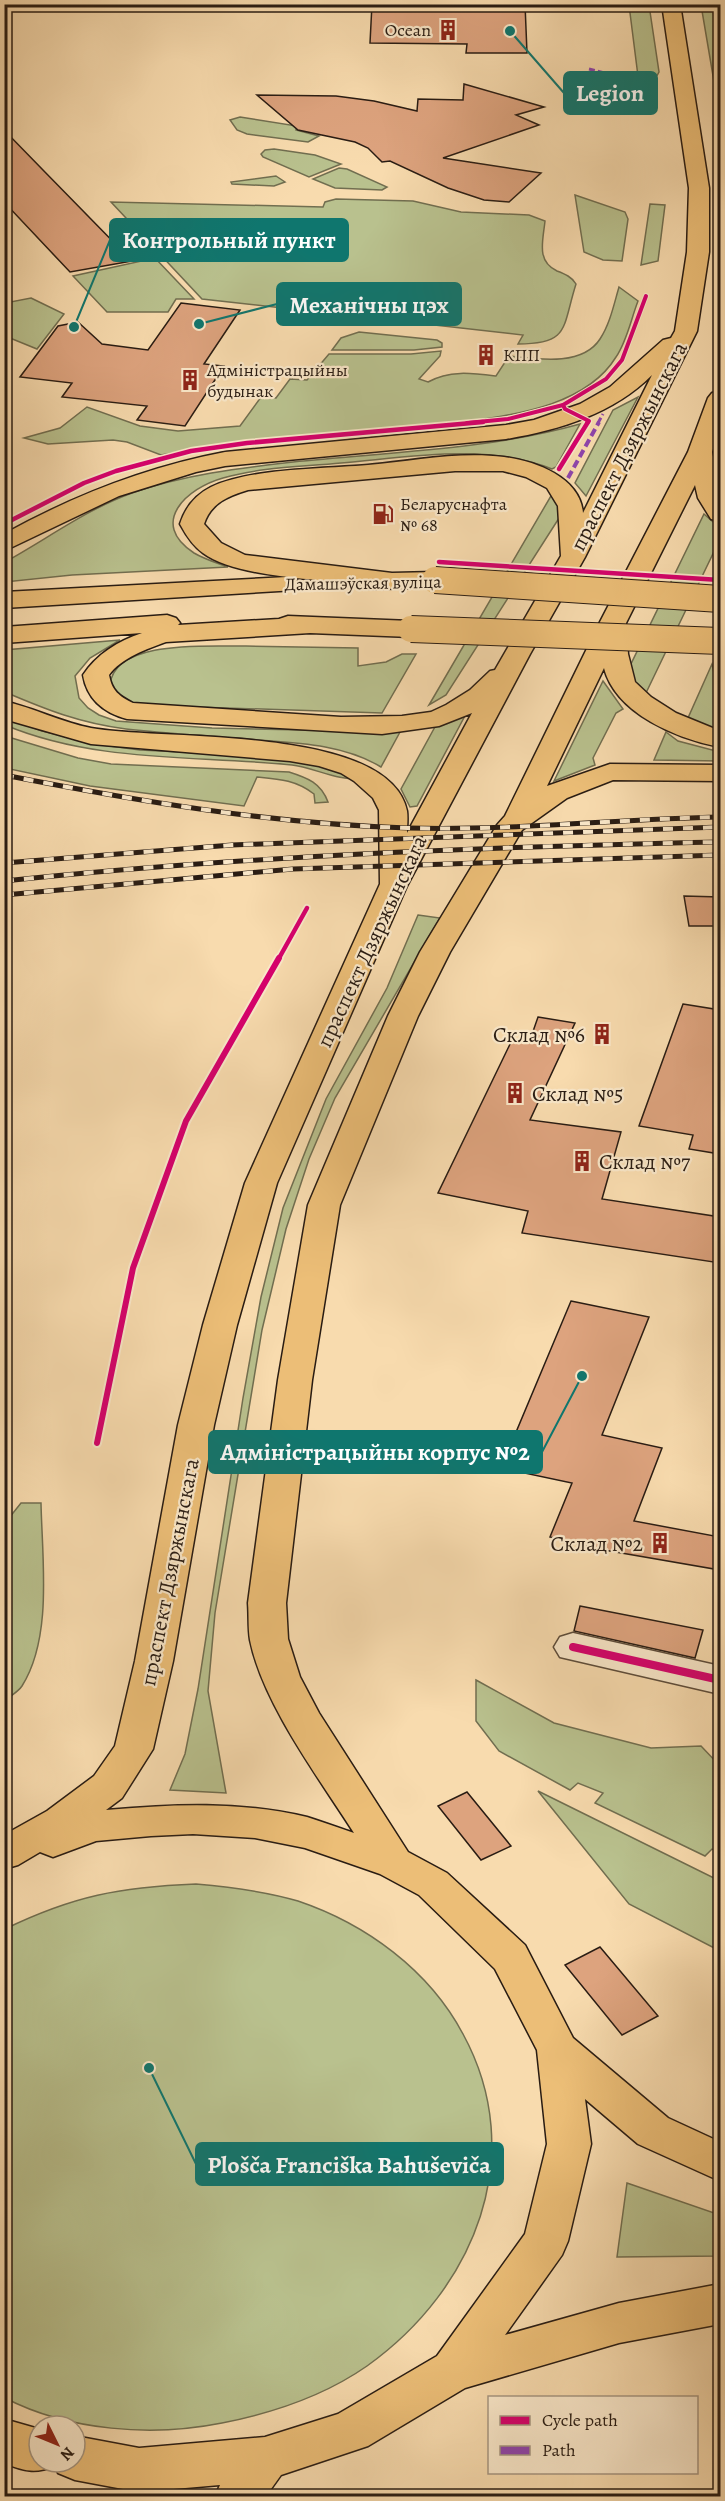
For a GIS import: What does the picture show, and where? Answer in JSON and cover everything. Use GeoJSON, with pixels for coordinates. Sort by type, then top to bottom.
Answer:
{"type":"FeatureCollection","features":[{"type":"Feature","properties":{"kind":"main road","name":"праспект Дзяржынскага"},"geometry":{"type":"LineString","coordinates":[[4,1854],[60,1822],[108,1787],[134,1749],[154,1661],[196,1425],[220,1325],[261,1183],[393,886],[573,557],[686,331],[698,252],[699,188],[671,4]]}},
{"type":"Feature","properties":{"kind":"main road"},"geometry":{"type":"LineString","coordinates":[[4,544],[83,501],[182,466],[225,459],[506,432],[530,429],[562,420],[589,408],[629,384],[686,331]]}},
{"type":"Feature","properties":{"kind":"main road"},"geometry":{"type":"LineString","coordinates":[[517,820],[613,622],[700,452],[720,398]]}},
{"type":"Feature","properties":{"kind":"main road"},"geometry":{"type":"LineString","coordinates":[[700,452],[710,498],[720,514]]}},
{"type":"Feature","properties":{"kind":"main road"},"geometry":{"type":"LineString","coordinates":[[389,580],[240,562],[206,545],[201,540],[192,524],[195,511],[203,501],[228,488],[246,483],[455,464],[504,464],[534,471],[555,483],[563,493],[570,506],[573,557]]}},
{"type":"Feature","properties":{"kind":"main road","name":"Дамашэўская вуліца"},"geometry":{"type":"LineString","coordinates":[[4,600],[389,580],[435,580],[720,599]]}},
{"type":"Feature","properties":{"kind":"main road","name":"Дамашэўская вуліца"},"geometry":{"type":"LineString","coordinates":[[4,635],[150,622],[309,625],[720,641]]}},
{"type":"Feature","properties":{"kind":"main road"},"geometry":{"type":"LineString","coordinates":[[613,622],[617,666],[623,683],[647,707],[693,730],[720,739]]}},
{"type":"Feature","properties":{"kind":"main road"},"geometry":{"type":"LineString","coordinates":[[309,625],[162,634],[135,644],[104,664],[96,675],[98,689],[109,701],[127,711],[323,724],[404,723],[441,717],[458,709],[494,684],[513,663]]}},
{"type":"Feature","properties":{"kind":"main road"},"geometry":{"type":"LineString","coordinates":[[4,709],[32,720],[91,736],[310,755],[354,769],[371,778],[379,786],[393,810],[393,886]]}},
{"type":"Feature","properties":{"kind":"main road"},"geometry":{"type":"LineString","coordinates":[[394,1863],[304,1721],[281,1677],[269,1639],[269,1592],[295,1380],[324,1205],[403,1016],[435,952],[511,825],[557,792],[610,772],[720,773]]}},
{"type":"Feature","properties":{"kind":"main road"},"geometry":{"type":"LineString","coordinates":[[4,1860],[93,1826],[193,1819],[255,1823],[307,1833],[394,1863],[433,1884],[510,1957],[558,2050],[569,2144],[546,2241],[453,2371]]}},
{"type":"Feature","properties":{"kind":"main road"},"geometry":{"type":"LineString","coordinates":[[558,2050],[653,2131],[720,2162]]}},
{"type":"Feature","properties":{"kind":"main road"},"geometry":{"type":"LineString","coordinates":[[87,2460],[139,2470],[265,2459],[351,2431],[453,2371],[603,2327],[682,2308],[720,2304]]}},
{"type":"Feature","properties":{"kind":"main road"},"geometry":{"type":"LineString","coordinates":[[4,2440],[27,2448]]}},
{"type":"Feature","properties":{"kind":"main road"},"geometry":{"type":"LineString","coordinates":[[239,2496],[265,2459]]}},
{"type":"Feature","properties":{"kind":"street"},"geometry":{"type":"LineString","coordinates":[[573,1647],[720,1680]]}},
{"type":"Feature","properties":{"kind":"green space"},"geometry":{"type":"Polygon","coordinates":[[[629,5],[649,5],[659,72],[653,79],[642,84],[639,84],[629,5]]]}},
{"type":"Feature","properties":{"kind":"green space"},"geometry":{"type":"Polygon","coordinates":[[[701,5],[712,5],[720,54],[720,117],[701,5]]]}},
{"type":"Feature","properties":{"kind":"green space"},"geometry":{"type":"Polygon","coordinates":[[[240,117],[297,126],[296,130],[319,136],[308,142],[247,134],[237,130],[230,120],[240,117]]]}},
{"type":"Feature","properties":{"kind":"green space"},"geometry":{"type":"Polygon","coordinates":[[[274,149],[315,155],[341,164],[309,177],[263,157],[261,154],[265,150],[274,149]]]}},
{"type":"Feature","properties":{"kind":"green space"},"geometry":{"type":"Polygon","coordinates":[[[339,168],[347,169],[387,187],[382,190],[335,188],[313,179],[339,168]]]}},
{"type":"Feature","properties":{"kind":"green space"},"geometry":{"type":"Polygon","coordinates":[[[276,176],[285,182],[274,186],[232,184],[231,182],[276,176]]]}},
{"type":"Feature","properties":{"kind":"green space"},"geometry":{"type":"Polygon","coordinates":[[[575,195],[625,212],[628,219],[622,261],[603,260],[584,252],[575,195]]]}},
{"type":"Feature","properties":{"kind":"green space"},"geometry":{"type":"Polygon","coordinates":[[[336,199],[413,201],[461,212],[529,215],[545,221],[543,256],[550,267],[576,284],[561,330],[556,337],[547,341],[518,344],[523,335],[202,299],[111,202],[323,207],[325,202],[336,199]]]}},
{"type":"Feature","properties":{"kind":"green space"},"geometry":{"type":"Polygon","coordinates":[[[650,204],[665,205],[658,261],[641,265],[650,204]]]}},
{"type":"Feature","properties":{"kind":"green space"},"geometry":{"type":"Polygon","coordinates":[[[155,258],[194,299],[176,299],[168,312],[107,312],[73,276],[155,258]]]}},
{"type":"Feature","properties":{"kind":"green space"},"geometry":{"type":"Polygon","coordinates":[[[619,287],[638,301],[626,337],[616,357],[604,373],[589,385],[571,396],[532,410],[472,421],[228,444],[161,455],[127,442],[113,440],[48,444],[24,438],[60,428],[87,407],[140,426],[178,431],[240,426],[261,397],[276,398],[290,379],[307,380],[329,354],[411,354],[441,351],[440,356],[419,379],[428,382],[452,374],[469,373],[496,376],[509,356],[558,359],[582,354],[592,348],[600,339],[609,320],[619,287]]]}},
{"type":"Feature","properties":{"kind":"green space"},"geometry":{"type":"Polygon","coordinates":[[[31,298],[64,314],[37,349],[5,336],[5,303],[31,298]]]}},
{"type":"Feature","properties":{"kind":"green space"},"geometry":{"type":"Polygon","coordinates":[[[359,332],[437,340],[442,343],[442,347],[414,350],[332,350],[341,338],[359,332]]]}},
{"type":"Feature","properties":{"kind":"green space"},"geometry":{"type":"Polygon","coordinates":[[[638,397],[586,496],[575,483],[613,410],[638,397]]]}},
{"type":"Feature","properties":{"kind":"green space"},"geometry":{"type":"Polygon","coordinates":[[[580,424],[556,467],[552,469],[501,456],[421,455],[266,469],[237,474],[210,483],[186,498],[178,508],[173,519],[174,530],[181,542],[194,553],[228,567],[72,575],[5,582],[5,562],[99,507],[151,487],[232,470],[509,440],[580,424]]]}},
{"type":"Feature","properties":{"kind":"green space"},"geometry":{"type":"Polygon","coordinates":[[[555,489],[561,515],[446,695],[429,705],[555,489]]]}},
{"type":"Feature","properties":{"kind":"green space"},"geometry":{"type":"Polygon","coordinates":[[[704,514],[720,528],[720,539],[645,695],[629,677],[629,668],[704,514]]]}},
{"type":"Feature","properties":{"kind":"green space"},"geometry":{"type":"Polygon","coordinates":[[[120,640],[90,658],[75,676],[79,698],[88,708],[116,721],[212,728],[400,732],[381,767],[352,754],[322,746],[142,731],[109,726],[64,715],[5,692],[4,650],[120,640]]]}},
{"type":"Feature","properties":{"kind":"green space"},"geometry":{"type":"Polygon","coordinates":[[[190,646],[358,648],[358,666],[386,662],[402,654],[416,654],[382,713],[136,705],[124,701],[110,685],[116,670],[128,659],[146,652],[190,646]]]}},
{"type":"Feature","properties":{"kind":"green space"},"geometry":{"type":"Polygon","coordinates":[[[712,664],[715,677],[720,682],[720,733],[688,718],[712,664]]]}},
{"type":"Feature","properties":{"kind":"green space"},"geometry":{"type":"Polygon","coordinates":[[[603,681],[623,709],[616,713],[593,758],[595,765],[554,781],[603,681]]]}},
{"type":"Feature","properties":{"kind":"green space"},"geometry":{"type":"Polygon","coordinates":[[[467,712],[417,806],[410,807],[401,789],[436,725],[467,712]]]}},
{"type":"Feature","properties":{"kind":"green space"},"geometry":{"type":"Polygon","coordinates":[[[4,717],[42,731],[102,745],[140,750],[298,758],[358,778],[343,778],[292,765],[146,756],[75,746],[5,725],[4,717]]]}},
{"type":"Feature","properties":{"kind":"green space"},"geometry":{"type":"Polygon","coordinates":[[[666,732],[678,741],[720,752],[720,761],[654,760],[666,732]]]}},
{"type":"Feature","properties":{"kind":"green space"},"geometry":{"type":"Polygon","coordinates":[[[5,736],[78,758],[111,764],[289,772],[313,782],[322,790],[328,802],[315,803],[314,794],[294,783],[257,777],[244,806],[90,786],[5,768],[5,736]]]}},
{"type":"Feature","properties":{"kind":"green space"},"geometry":{"type":"Polygon","coordinates":[[[418,915],[440,918],[335,1098],[309,1159],[286,1229],[262,1330],[215,1613],[208,1691],[226,1793],[170,1790],[185,1754],[198,1689],[243,1398],[261,1297],[283,1208],[326,1099],[387,988],[418,915]]]}},
{"type":"Feature","properties":{"kind":"green space"},"geometry":{"type":"Polygon","coordinates":[[[21,1503],[41,1503],[44,1572],[42,1621],[32,1666],[22,1686],[5,1701],[5,1523],[21,1503]]]}},
{"type":"Feature","properties":{"kind":"green space"},"geometry":{"type":"Polygon","coordinates":[[[476,1680],[554,1723],[651,1748],[701,1746],[720,1766],[720,1852],[712,1849],[705,1856],[595,1803],[603,1793],[578,1783],[570,1790],[499,1751],[476,1721],[476,1680]]]}},
{"type":"Feature","properties":{"kind":"green space"},"geometry":{"type":"Polygon","coordinates":[[[538,1791],[720,1881],[720,1951],[629,1904],[538,1791]]]}},
{"type":"Feature","properties":{"kind":"green space"},"geometry":{"type":"Polygon","coordinates":[[[196,1884],[235,1888],[298,1901],[348,1922],[393,1952],[414,1970],[449,2011],[463,2034],[482,2080],[491,2126],[490,2172],[480,2216],[462,2259],[437,2299],[405,2335],[351,2377],[298,2402],[222,2423],[168,2430],[111,2428],[87,2425],[87,2414],[44,2414],[5,2398],[5,1929],[75,1901],[120,1891],[196,1884]]]}},
{"type":"Feature","properties":{"kind":"green space"},"geometry":{"type":"Polygon","coordinates":[[[627,2183],[720,2215],[720,2256],[617,2257],[627,2183]]]}},
{"type":"Feature","properties":{"kind":"building","name":"Ocean"},"geometry":{"type":"Polygon","coordinates":[[[372,4],[525,4],[527,53],[466,53],[467,44],[370,43],[372,4]]]}},
{"type":"Feature","properties":{"kind":"building"},"geometry":{"type":"Polygon","coordinates":[[[464,84],[544,107],[516,115],[539,125],[443,158],[541,173],[509,202],[484,200],[448,188],[390,161],[382,162],[368,148],[355,142],[298,130],[257,95],[336,96],[374,101],[417,111],[418,99],[463,100],[464,84]]]}},
{"type":"Feature","properties":{"kind":"building"},"geometry":{"type":"Polygon","coordinates":[[[4,130],[132,261],[70,272],[4,202],[4,130]]]}},
{"type":"Feature","properties":{"kind":"building"},"geometry":{"type":"Polygon","coordinates":[[[181,303],[240,310],[204,364],[224,366],[185,426],[137,420],[147,406],[62,397],[72,383],[20,377],[58,326],[78,322],[102,344],[148,350],[181,303]]]}},
{"type":"Feature","properties":{"kind":"building"},"geometry":{"type":"Polygon","coordinates":[[[684,896],[720,897],[720,926],[689,926],[684,896]]]}},
{"type":"Feature","properties":{"kind":"building"},"geometry":{"type":"Polygon","coordinates":[[[683,1004],[720,1010],[720,1154],[689,1149],[693,1135],[639,1126],[683,1004]]]}},
{"type":"Feature","properties":{"kind":"building"},"geometry":{"type":"Polygon","coordinates":[[[538,1017],[575,1023],[530,1120],[621,1132],[602,1199],[720,1217],[720,1263],[522,1233],[528,1211],[438,1193],[512,1040],[529,1043],[538,1017]]]}},
{"type":"Feature","properties":{"kind":"building"},"geometry":{"type":"Polygon","coordinates":[[[571,1301],[649,1317],[602,1435],[662,1448],[634,1521],[720,1537],[720,1570],[604,1550],[550,1537],[572,1483],[501,1468],[571,1301]]]}},
{"type":"Feature","properties":{"kind":"building"},"geometry":{"type":"Polygon","coordinates":[[[580,1606],[703,1630],[695,1658],[574,1631],[580,1606]]]}},
{"type":"Feature","properties":{"kind":"building"},"geometry":{"type":"Polygon","coordinates":[[[467,1792],[511,1846],[481,1860],[438,1806],[467,1792]]]}},
{"type":"Feature","properties":{"kind":"building"},"geometry":{"type":"Polygon","coordinates":[[[600,1947],[658,2016],[622,2035],[565,1965],[600,1947]]]}},
{"type":"Feature","properties":{"kind":"railway"},"geometry":{"type":"LineString","coordinates":[[4,775],[205,810],[357,826],[486,828],[720,817]]}},
{"type":"Feature","properties":{"kind":"railway"},"geometry":{"type":"LineString","coordinates":[[4,863],[232,845],[720,827]]}},
{"type":"Feature","properties":{"kind":"railway"},"geometry":{"type":"LineString","coordinates":[[4,881],[183,865],[362,854],[720,842]]}},
{"type":"Feature","properties":{"kind":"railway"},"geometry":{"type":"LineString","coordinates":[[4,895],[293,869],[720,855]]}},
{"type":"Feature","properties":{"kind":"marked path"},"geometry":{"type":"LineString","coordinates":[[589,69],[629,79]]}},
{"type":"Feature","properties":{"kind":"marked path"},"geometry":{"type":"LineString","coordinates":[[568,478],[603,414]]}},
{"type":"Feature","properties":{"kind":"cycle path"},"geometry":{"type":"LineString","coordinates":[[559,469],[589,421],[565,409],[563,405],[606,379],[622,360],[646,296]]}},
{"type":"Feature","properties":{"kind":"cycle path"},"geometry":{"type":"LineString","coordinates":[[4,524],[84,483],[116,471],[191,451],[247,443],[508,419],[563,405]]}},
{"type":"Feature","properties":{"kind":"cycle path"},"geometry":{"type":"LineString","coordinates":[[439,562],[720,580]]}},
{"type":"Feature","properties":{"kind":"cycle path"},"geometry":{"type":"LineString","coordinates":[[97,1443],[133,1268],[186,1121],[307,908]]}},
{"type":"Feature","properties":{"kind":"cycle path"},"geometry":{"type":"LineString","coordinates":[[573,1647],[720,1680]]}},
{"type":"Feature","properties":{"kind":"place","name":"Ocean"},"geometry":{"type":"Point","coordinates":[448,30]}},
{"type":"Feature","properties":{"kind":"place","name":"Legion"},"geometry":{"type":"Point","coordinates":[510,31]}},
{"type":"Feature","properties":{"kind":"place","name":"Механічны цэх"},"geometry":{"type":"Point","coordinates":[199,324]}},
{"type":"Feature","properties":{"kind":"place","name":"Контрольный пункт"},"geometry":{"type":"Point","coordinates":[74,327]}},
{"type":"Feature","properties":{"kind":"place","name":"КПП"},"geometry":{"type":"Point","coordinates":[486,355]}},
{"type":"Feature","properties":{"kind":"place","name":"Адміністрацыйны будынак"},"geometry":{"type":"Point","coordinates":[190,380]}},
{"type":"Feature","properties":{"kind":"place","name":"Беларуснафта № 68"},"geometry":{"type":"Point","coordinates":[383,514]}},
{"type":"Feature","properties":{"kind":"place","name":"Склад №6"},"geometry":{"type":"Point","coordinates":[602,1034]}},
{"type":"Feature","properties":{"kind":"place","name":"Склад №5"},"geometry":{"type":"Point","coordinates":[515,1093]}},
{"type":"Feature","properties":{"kind":"place","name":"Склад №7"},"geometry":{"type":"Point","coordinates":[582,1161]}},
{"type":"Feature","properties":{"kind":"place","name":"Адміністрацыйны корпус №2"},"geometry":{"type":"Point","coordinates":[582,1376]}},
{"type":"Feature","properties":{"kind":"place","name":"Склад №2"},"geometry":{"type":"Point","coordinates":[660,1543]}},
{"type":"Feature","properties":{"kind":"place","name":"Plošča Franciška Bahuševiča"},"geometry":{"type":"Point","coordinates":[149,2068]}}]}
